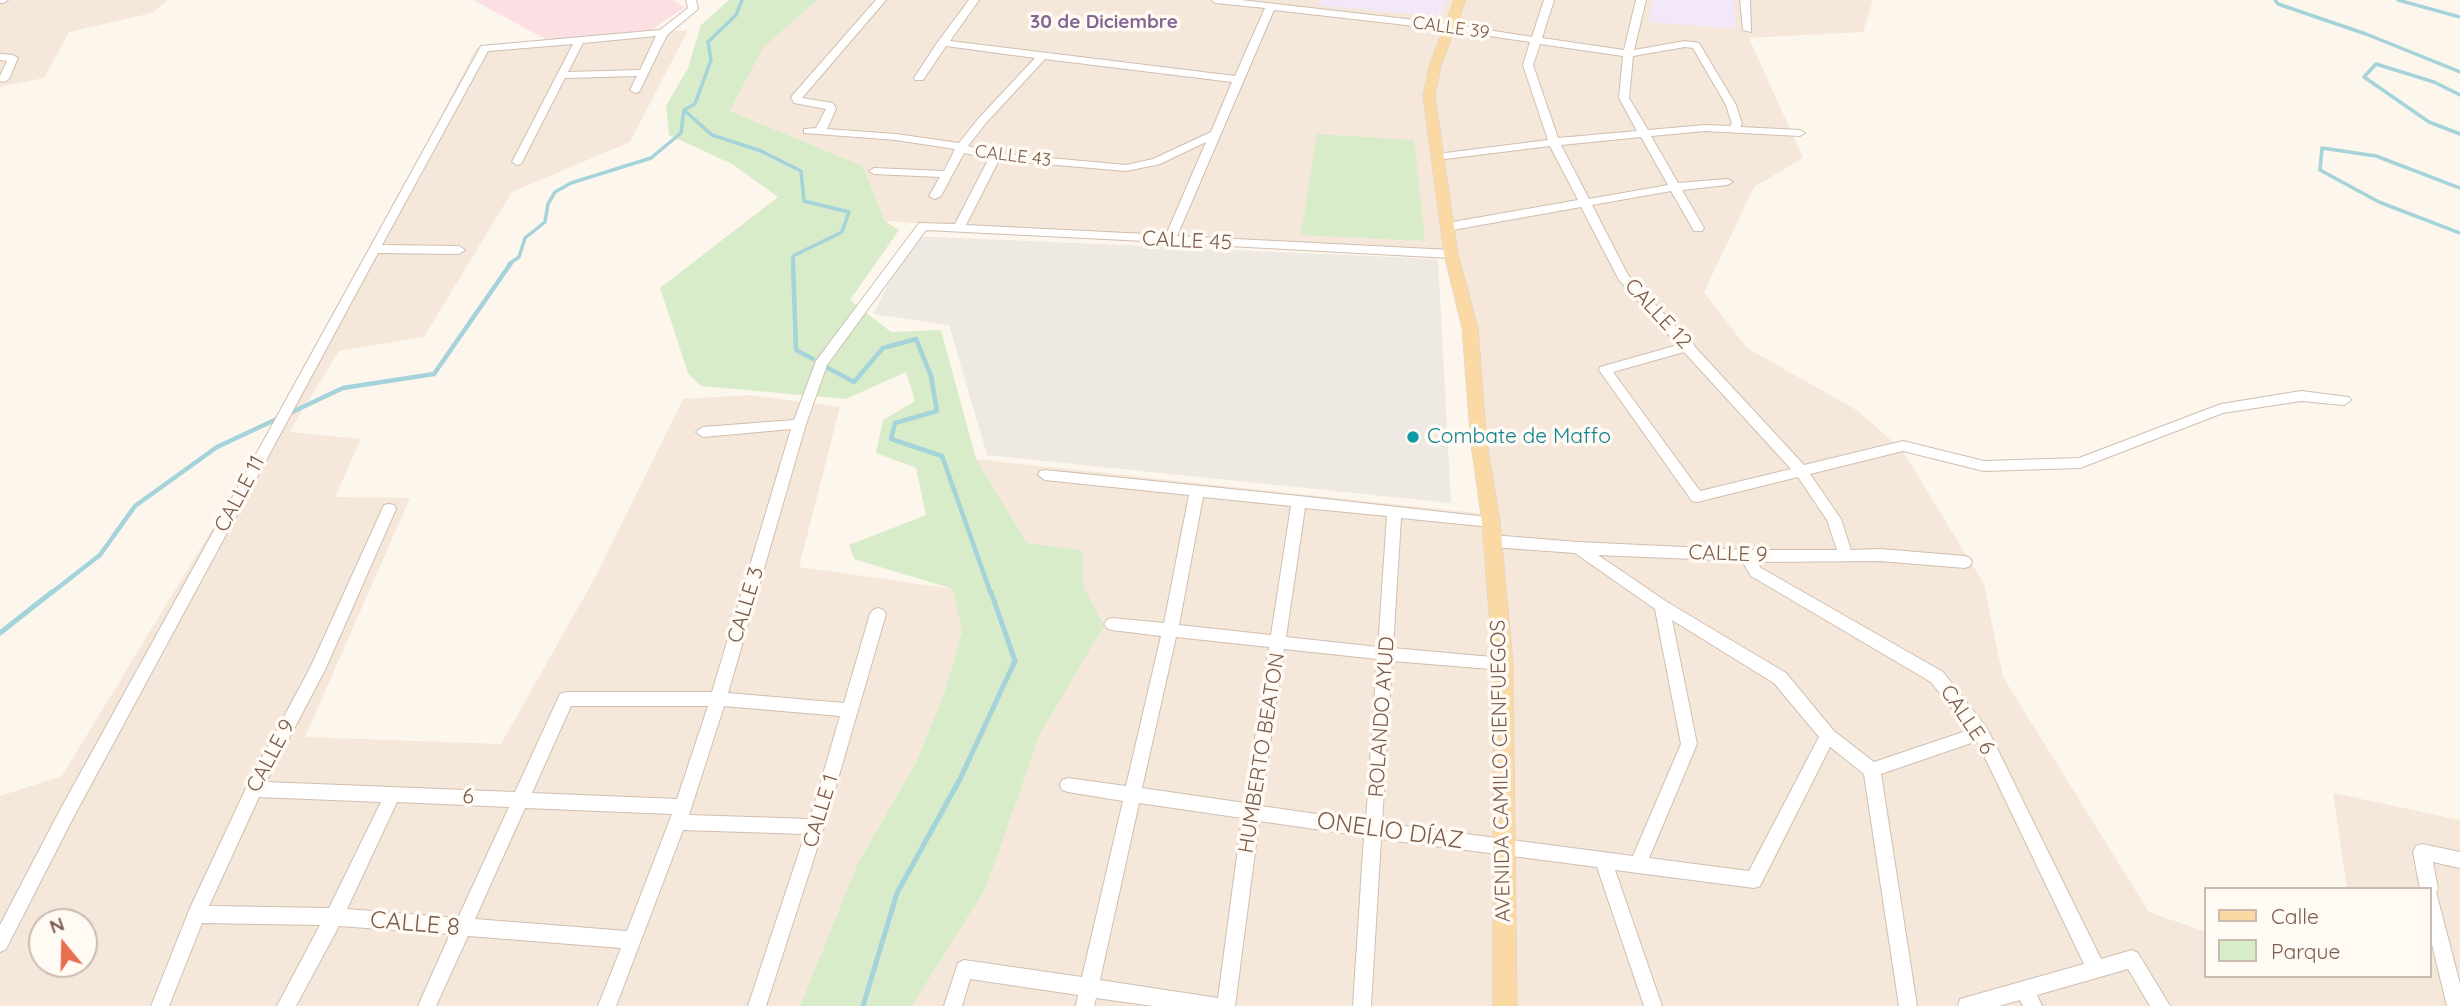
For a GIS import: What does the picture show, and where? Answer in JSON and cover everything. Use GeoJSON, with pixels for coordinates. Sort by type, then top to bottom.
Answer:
{"type":"FeatureCollection","features":[{"type":"Feature","properties":{"kind":"main road","name":"AVENIDA CAMILO CIENFUEGOS"},"geometry":{"type":"LineString","coordinates":[[1460,0],[1435,66],[1429,96],[1451,254],[1470,328],[1479,444],[1491,522],[1503,664],[1505,1006]]}},
{"type":"Feature","properties":{"kind":"street"},"geometry":{"type":"LineString","coordinates":[[635,90],[663,33],[693,9],[691,0]]}},
{"type":"Feature","properties":{"kind":"street","name":"CALLE 43"},"geometry":{"type":"LineString","coordinates":[[881,0],[796,97],[798,101],[829,105],[831,109],[814,131],[896,137],[962,147],[995,156],[1126,168],[1156,162],[1213,135]]}},
{"type":"Feature","properties":{"kind":"street"},"geometry":{"type":"LineString","coordinates":[[919,78],[974,0]]}},
{"type":"Feature","properties":{"kind":"street","name":"CALLE 39"},"geometry":{"type":"LineString","coordinates":[[1216,0],[1450,27],[1628,54],[1685,44],[1696,45],[1731,105],[1737,124],[1734,128]]}},
{"type":"Feature","properties":{"kind":"street"},"geometry":{"type":"LineString","coordinates":[[1309,11],[1313,0]]}},
{"type":"Feature","properties":{"kind":"street","name":"CALLE 12"},"geometry":{"type":"LineString","coordinates":[[1549,0],[1528,65],[1534,88],[1554,142],[1623,277],[1801,471],[1834,519],[1846,556]]}},
{"type":"Feature","properties":{"kind":"street"},"geometry":{"type":"LineString","coordinates":[[1641,0],[1628,54],[1624,98],[1699,228]]}},
{"type":"Feature","properties":{"kind":"street"},"geometry":{"type":"LineString","coordinates":[[1745,0],[1748,30]]}},
{"type":"Feature","properties":{"kind":"street"},"geometry":{"type":"LineString","coordinates":[[1170,241],[1213,135],[1240,80],[1270,7]]}},
{"type":"Feature","properties":{"kind":"street"},"geometry":{"type":"LineString","coordinates":[[517,162],[580,39],[663,33]]}},
{"type":"Feature","properties":{"kind":"street","name":"CALLE 11"},"geometry":{"type":"LineString","coordinates":[[0,943],[72,803],[484,48],[580,39]]}},
{"type":"Feature","properties":{"kind":"street"},"geometry":{"type":"LineString","coordinates":[[942,43],[1240,80]]}},
{"type":"Feature","properties":{"kind":"street"},"geometry":{"type":"LineString","coordinates":[[935,195],[962,147],[982,121],[1042,56]]}},
{"type":"Feature","properties":{"kind":"street"},"geometry":{"type":"LineString","coordinates":[[0,57],[13,58],[4,79]]}},
{"type":"Feature","properties":{"kind":"street"},"geometry":{"type":"LineString","coordinates":[[561,75],[642,73]]}},
{"type":"Feature","properties":{"kind":"street"},"geometry":{"type":"LineString","coordinates":[[1437,157],[1554,142],[1734,128],[1800,133]]}},
{"type":"Feature","properties":{"kind":"street"},"geometry":{"type":"LineString","coordinates":[[959,228],[995,156]]}},
{"type":"Feature","properties":{"kind":"street"},"geometry":{"type":"LineString","coordinates":[[874,172],[946,174]]}},
{"type":"Feature","properties":{"kind":"street"},"geometry":{"type":"LineString","coordinates":[[1447,227],[1673,187],[1727,182]]}},
{"type":"Feature","properties":{"kind":"street","name":"CALLE 45"},"geometry":{"type":"LineString","coordinates":[[923,226],[1451,254]]}},
{"type":"Feature","properties":{"kind":"street","name":"CALLE 3"},"geometry":{"type":"LineString","coordinates":[[607,1006],[680,814],[718,699],[799,424],[821,364],[923,226]]}},
{"type":"Feature","properties":{"kind":"street"},"geometry":{"type":"LineString","coordinates":[[373,249],[459,250]]}},
{"type":"Feature","properties":{"kind":"street"},"geometry":{"type":"LineString","coordinates":[[1689,346],[1605,370],[1697,497],[1903,446],[1984,466],[2080,463],[2221,409],[2301,396],[2344,401]]}},
{"type":"Feature","properties":{"kind":"street"},"geometry":{"type":"LineString","coordinates":[[703,432],[799,424]]}},
{"type":"Feature","properties":{"kind":"street"},"geometry":{"type":"LineString","coordinates":[[1045,475],[1491,522]]}},
{"type":"Feature","properties":{"kind":"street"},"geometry":{"type":"LineString","coordinates":[[1087,998],[1170,630],[1198,491]]}},
{"type":"Feature","properties":{"kind":"street","name":"HUMBERTO BEATON"},"geometry":{"type":"LineString","coordinates":[[1226,1006],[1252,810],[1299,501]]}},
{"type":"Feature","properties":{"kind":"street","name":"CALLE 9"},"geometry":{"type":"LineString","coordinates":[[160,1006],[195,914],[254,789],[317,670],[389,509]]}},
{"type":"Feature","properties":{"kind":"street","name":"ROLANDO AYUD"},"geometry":{"type":"LineString","coordinates":[[1362,1006],[1394,511]]}},
{"type":"Feature","properties":{"kind":"street","name":"CALLE 9"},"geometry":{"type":"LineString","coordinates":[[1492,541],[1746,556],[1880,555],[1965,562]]}},
{"type":"Feature","properties":{"kind":"street"},"geometry":{"type":"LineString","coordinates":[[1578,548],[1662,607],[1780,678],[1828,736],[1872,770],[1908,1006]]}},
{"type":"Feature","properties":{"kind":"street","name":"CALLE 6"},"geometry":{"type":"LineString","coordinates":[[1746,556],[1756,572],[1937,677],[1981,733],[2096,969]]}},
{"type":"Feature","properties":{"kind":"street"},"geometry":{"type":"LineString","coordinates":[[1638,865],[1689,744],[1662,607]]}},
{"type":"Feature","properties":{"kind":"street","name":"CALLE 1"},"geometry":{"type":"LineString","coordinates":[[757,1006],[816,827],[877,614]]}},
{"type":"Feature","properties":{"kind":"street"},"geometry":{"type":"LineString","coordinates":[[1112,624],[1503,664]]}},
{"type":"Feature","properties":{"kind":"street"},"geometry":{"type":"LineString","coordinates":[[427,1006],[566,699],[718,699],[851,710]]}},
{"type":"Feature","properties":{"kind":"street"},"geometry":{"type":"LineString","coordinates":[[1872,770],[1981,733]]}},
{"type":"Feature","properties":{"kind":"street","name":"ONELIO DÍAZ"},"geometry":{"type":"LineString","coordinates":[[1068,785],[1374,830],[1754,880],[1828,736]]}},
{"type":"Feature","properties":{"kind":"street","name":"6"},"geometry":{"type":"LineString","coordinates":[[254,789],[522,798],[816,827]]}},
{"type":"Feature","properties":{"kind":"street"},"geometry":{"type":"LineString","coordinates":[[286,1006],[334,917],[393,794]]}},
{"type":"Feature","properties":{"kind":"street"},"geometry":{"type":"LineString","coordinates":[[2428,887],[2422,852],[2460,860]]}},
{"type":"Feature","properties":{"kind":"street"},"geometry":{"type":"LineString","coordinates":[[1603,859],[1653,1006]]}},
{"type":"Feature","properties":{"kind":"street"},"geometry":{"type":"LineString","coordinates":[[2432,906],[2456,1006]]}},
{"type":"Feature","properties":{"kind":"street","name":"CALLE 8"},"geometry":{"type":"LineString","coordinates":[[195,914],[334,917],[634,940]]}},
{"type":"Feature","properties":{"kind":"street"},"geometry":{"type":"LineString","coordinates":[[1967,1006],[2029,998],[2096,969],[2132,959],[2161,1006]]}},
{"type":"Feature","properties":{"kind":"street"},"geometry":{"type":"LineString","coordinates":[[953,1006],[964,969],[1087,998],[1216,1006]]}},
{"type":"Feature","properties":{"kind":"shaded area"},"geometry":{"type":"Polygon","coordinates":[[[0,0],[168,0],[152,13],[69,32],[44,78],[0,87],[0,0]]]}},
{"type":"Feature","properties":{"kind":"shaded area"},"geometry":{"type":"Polygon","coordinates":[[[473,0],[673,0],[685,7],[650,31],[551,42],[473,0]]]}},
{"type":"Feature","properties":{"kind":"shaded area"},"geometry":{"type":"Polygon","coordinates":[[[817,0],[1873,0],[1863,32],[1749,38],[1803,158],[1754,187],[1704,292],[1747,348],[1858,411],[1902,450],[1984,584],[2003,677],[2149,912],[2204,931],[2204,978],[2432,978],[2432,887],[2347,887],[2333,793],[2460,820],[2460,1006],[912,1006],[986,888],[1040,734],[1104,626],[1084,587],[1082,550],[1027,543],[976,459],[1485,514],[1459,255],[885,221],[863,166],[730,111],[763,48],[817,0]]]}},
{"type":"Feature","properties":{"kind":"shaded area"},"geometry":{"type":"Polygon","coordinates":[[[1320,0],[1447,0],[1440,17],[1318,5],[1320,0]]]}},
{"type":"Feature","properties":{"kind":"shaded area"},"geometry":{"type":"Polygon","coordinates":[[[1653,0],[1734,0],[1736,29],[1649,22],[1653,0]]]}},
{"type":"Feature","properties":{"kind":"shaded area"},"geometry":{"type":"Polygon","coordinates":[[[688,30],[630,142],[512,192],[424,337],[339,351],[289,432],[361,439],[335,497],[410,498],[305,737],[501,744],[596,576],[683,399],[749,395],[840,407],[799,567],[954,589],[962,630],[945,691],[916,762],[857,865],[800,1006],[0,1006],[0,796],[62,776],[318,355],[476,48],[688,30]]]}},
{"type":"Feature","properties":{"kind":"shaded area"},"geometry":{"type":"Polygon","coordinates":[[[913,236],[1438,259],[1451,503],[987,455],[949,325],[873,314],[913,236]]]}},
{"type":"Feature","properties":{"kind":"green space"},"geometry":{"type":"Polygon","coordinates":[[[729,0],[817,0],[763,48],[730,111],[863,166],[885,221],[899,230],[850,300],[891,332],[941,330],[976,459],[1027,543],[1082,550],[1084,587],[1104,626],[1040,734],[986,888],[912,1006],[800,1006],[857,865],[916,762],[945,691],[962,631],[953,589],[854,559],[849,545],[926,515],[916,468],[876,453],[883,420],[915,401],[906,372],[846,399],[701,386],[688,373],[660,288],[778,197],[732,164],[669,135],[666,106],[688,68],[701,25],[729,0]]]}},
{"type":"Feature","properties":{"kind":"green space"},"geometry":{"type":"Polygon","coordinates":[[[1317,134],[1414,140],[1425,241],[1301,235],[1317,134]]]}},
{"type":"Feature","properties":{"kind":"waterway"},"geometry":{"type":"LineString","coordinates":[[684,110],[695,104],[711,60],[708,42],[736,15],[742,0]]}},
{"type":"Feature","properties":{"kind":"waterway"},"geometry":{"type":"LineString","coordinates":[[2275,0],[2278,4],[2366,34],[2460,72]]}},
{"type":"Feature","properties":{"kind":"waterway"},"geometry":{"type":"LineString","coordinates":[[2398,0],[2460,17]]}},
{"type":"Feature","properties":{"kind":"waterway"},"geometry":{"type":"LineString","coordinates":[[2460,95],[2434,82],[2376,64],[2364,77],[2429,122],[2460,134]]}},
{"type":"Feature","properties":{"kind":"waterway"},"geometry":{"type":"LineString","coordinates":[[509,264],[519,257],[525,238],[545,222],[548,204],[555,192],[571,183],[651,158],[681,133],[684,110]]}},
{"type":"Feature","properties":{"kind":"waterway"},"geometry":{"type":"LineString","coordinates":[[684,110],[712,135],[761,151],[801,171],[804,201],[849,212],[842,232],[793,256],[793,263]]}},
{"type":"Feature","properties":{"kind":"waterway"},"geometry":{"type":"LineString","coordinates":[[2460,188],[2376,156],[2322,148],[2320,170],[2379,202],[2460,233]]}},
{"type":"Feature","properties":{"kind":"waterway"},"geometry":{"type":"LineString","coordinates":[[290,413],[343,388],[434,374],[511,263]]}},
{"type":"Feature","properties":{"kind":"waterway"},"geometry":{"type":"LineString","coordinates":[[793,263],[796,350],[813,359]]}},
{"type":"Feature","properties":{"kind":"waterway"},"geometry":{"type":"LineString","coordinates":[[828,368],[854,382],[883,348],[916,339],[931,376],[937,411],[895,423],[891,439],[942,456],[991,594]]}},
{"type":"Feature","properties":{"kind":"waterway"},"geometry":{"type":"LineString","coordinates":[[50,594],[100,555],[135,506],[217,447],[279,418]]}},
{"type":"Feature","properties":{"kind":"waterway"},"geometry":{"type":"LineString","coordinates":[[0,633],[52,592]]}},
{"type":"Feature","properties":{"kind":"waterway"},"geometry":{"type":"LineString","coordinates":[[863,1006],[897,893],[960,779],[1015,661],[991,592]]}},
{"type":"Feature","properties":{"kind":"place","name":"Combate de Maffo"},"geometry":{"type":"Point","coordinates":[1413,437]}},
{"type":"Feature","properties":{"kind":"district","name":"30 de Diciembre"},"geometry":{"type":"Point","coordinates":[1104,22]}}]}
